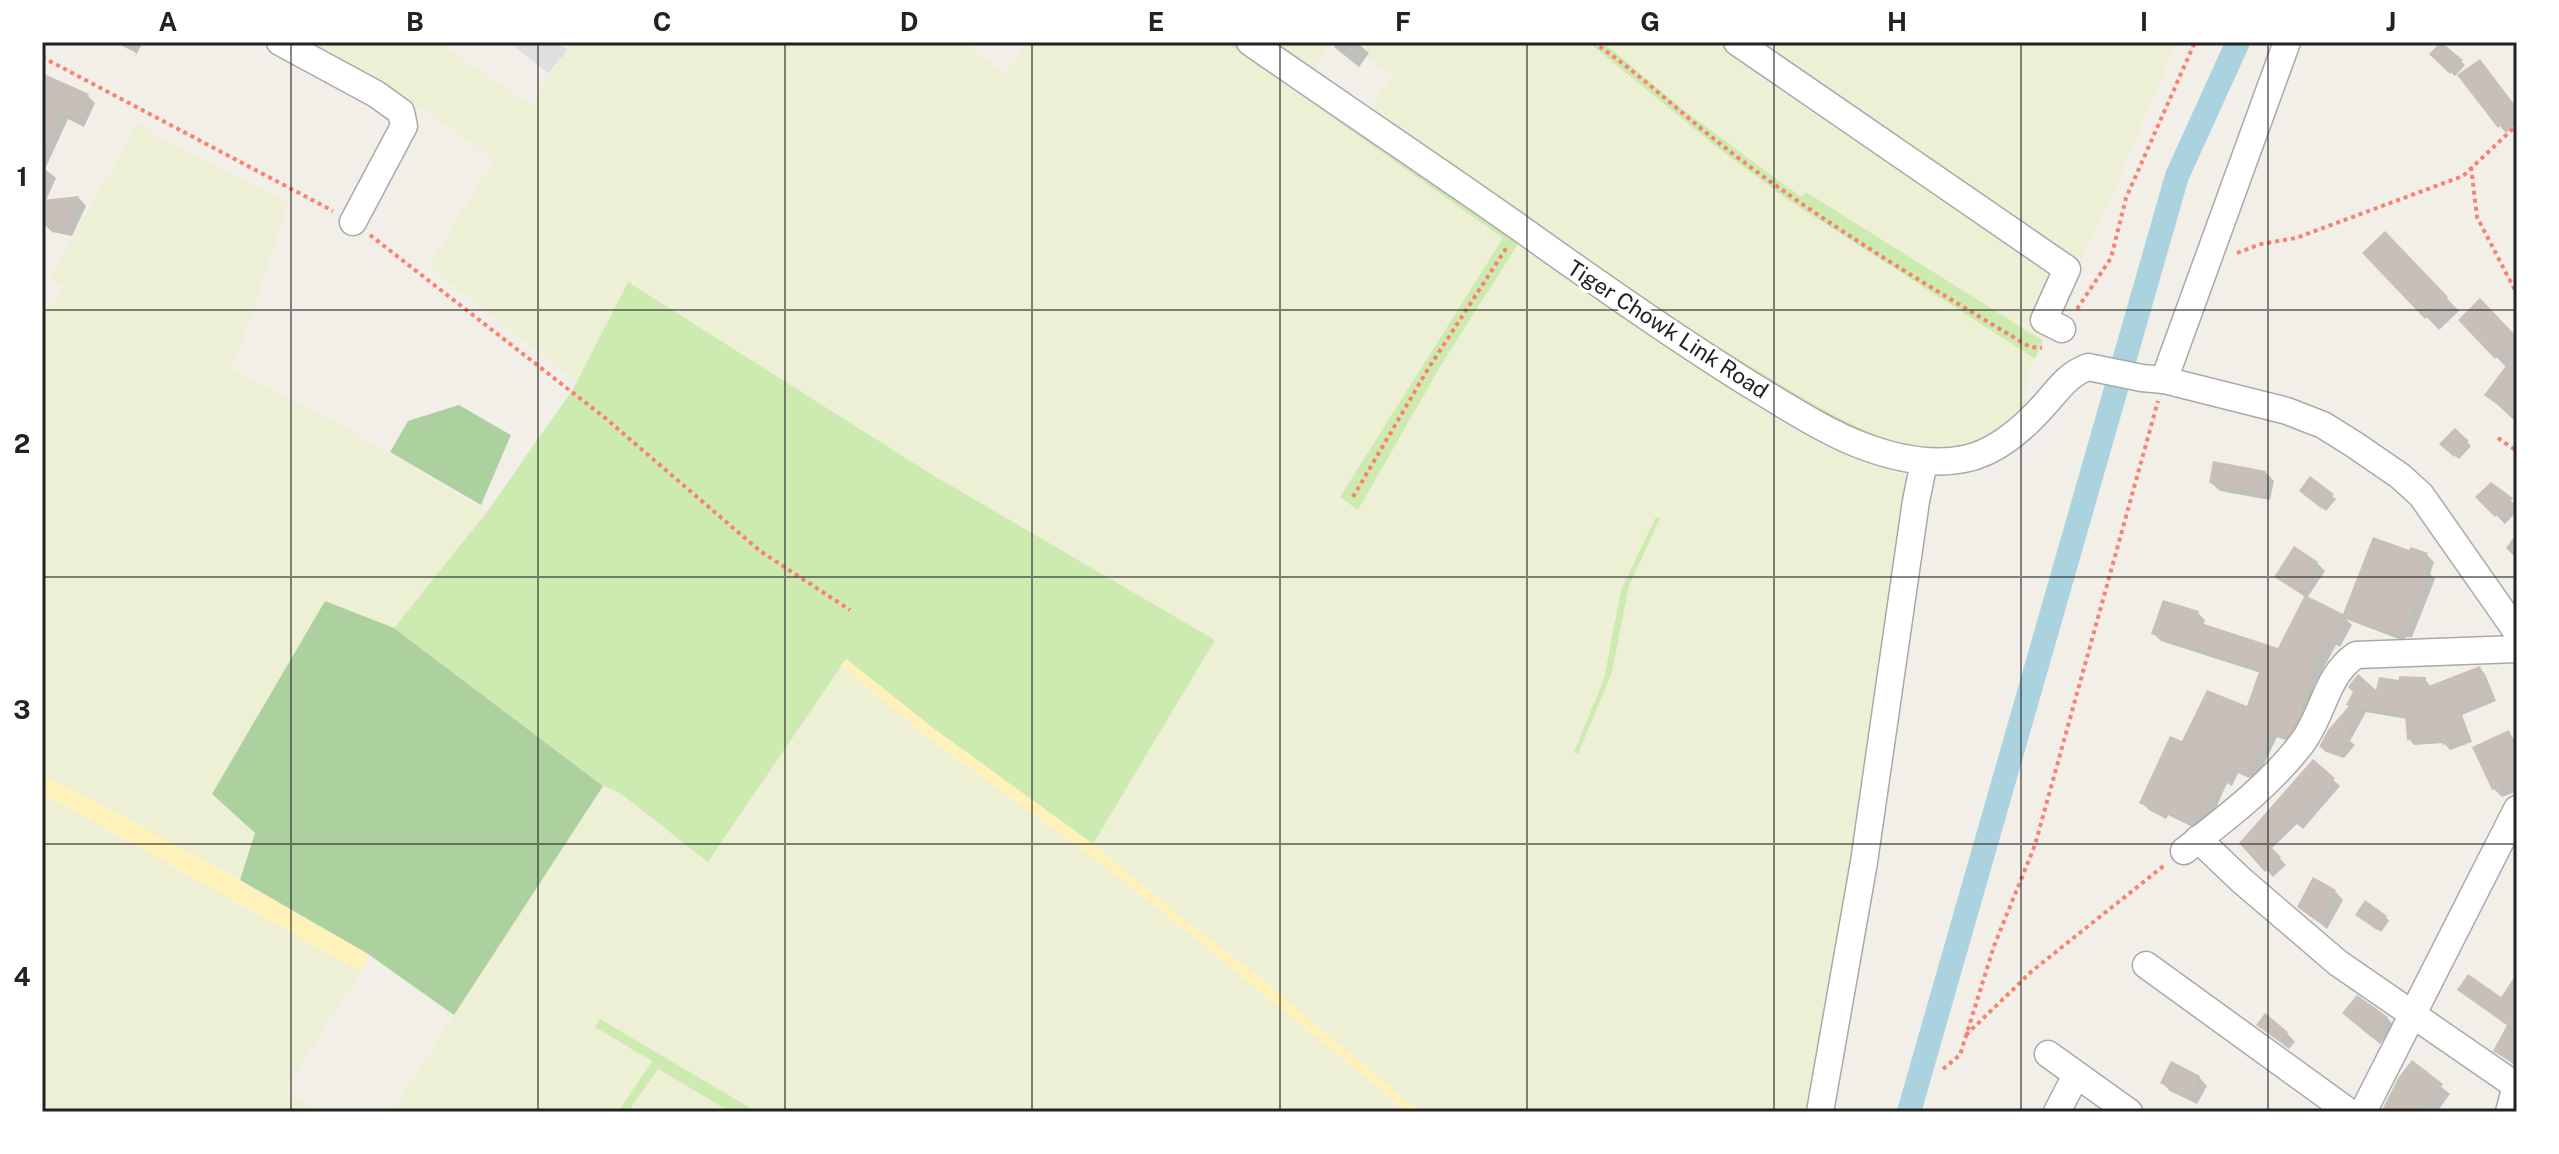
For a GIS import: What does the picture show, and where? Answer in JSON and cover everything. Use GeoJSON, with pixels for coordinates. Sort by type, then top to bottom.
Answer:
{"type":"FeatureCollection","features":[{"type":"Feature","properties":{"kind":"street"},"geometry":{"type":"LineString","coordinates":[[280,42],[376,94],[401,112],[404,126],[353,222]]}},
{"type":"Feature","properties":{"kind":"street","name":"Tiger Chowk Link Road"},"geometry":{"type":"LineString","coordinates":[[1250,42],[1520,228],[1590,280],[1775,400],[1860,446],[1924,462],[1965,459],[1997,446],[2021,429],[2076,372],[2088,367],[2153,379]]}},
{"type":"Feature","properties":{"kind":"street"},"geometry":{"type":"LineString","coordinates":[[1737,42],[2067,269],[2044,320],[2059,338]]}},
{"type":"Feature","properties":{"kind":"street"},"geometry":{"type":"LineString","coordinates":[[2287,42],[2206,265],[2153,379],[2299,416],[2323,425],[2400,476],[2437,514],[2517,632]]}},
{"type":"Feature","properties":{"kind":"street"},"geometry":{"type":"LineString","coordinates":[[1820,1112],[1864,862],[1924,462]]}},
{"type":"Feature","properties":{"kind":"street"},"geometry":{"type":"LineString","coordinates":[[2509,1112],[2516,1084],[2338,963],[2241,880],[2191,845],[2244,804],[2283,767],[2306,738],[2332,678],[2343,663],[2356,655],[2517,649]]}},
{"type":"Feature","properties":{"kind":"street"},"geometry":{"type":"LineString","coordinates":[[2363,1112],[2517,809]]}},
{"type":"Feature","properties":{"kind":"street"},"geometry":{"type":"LineString","coordinates":[[2146,965],[2349,1112]]}},
{"type":"Feature","properties":{"kind":"street"},"geometry":{"type":"LineString","coordinates":[[2048,1054],[2129,1112]]}},
{"type":"Feature","properties":{"kind":"street"},"geometry":{"type":"LineString","coordinates":[[2057,1112],[2076,1075]]}},
{"type":"Feature","properties":{"kind":"path"},"geometry":{"type":"LineString","coordinates":[[1593,42],[1792,197],[2030,347],[2059,338],[2111,258],[2126,198],[2195,42]]}},
{"type":"Feature","properties":{"kind":"path"},"geometry":{"type":"LineString","coordinates":[[42,57],[353,222],[604,417],[760,551],[850,610]]}},
{"type":"Feature","properties":{"kind":"path"},"geometry":{"type":"LineString","coordinates":[[2206,265],[2261,244],[2296,238],[2463,176],[2517,125]]}},
{"type":"Feature","properties":{"kind":"path"},"geometry":{"type":"LineString","coordinates":[[2471,167],[2477,217],[2517,294]]}},
{"type":"Feature","properties":{"kind":"path"},"geometry":{"type":"LineString","coordinates":[[1353,497],[1428,369],[1520,228]]}},
{"type":"Feature","properties":{"kind":"path"},"geometry":{"type":"LineString","coordinates":[[1943,1069],[1960,1055],[1994,946],[2035,845],[2153,379]]}},
{"type":"Feature","properties":{"kind":"path"},"geometry":{"type":"LineString","coordinates":[[2498,438],[2517,451]]}},
{"type":"Feature","properties":{"kind":"path"},"geometry":{"type":"LineString","coordinates":[[1965,1036],[2032,971],[2191,845]]}},
{"type":"Feature","properties":{"kind":"shaded area"},"geometry":{"type":"Polygon","coordinates":[[[509,42],[557,42],[568,50],[548,73],[509,42]]]}},
{"type":"Feature","properties":{"kind":"green space"},"geometry":{"type":"Polygon","coordinates":[[[300,42],[436,42],[531,105],[573,42],[822,42],[830,48],[834,42],[963,42],[1006,74],[1026,42],[1226,42],[1503,238],[1340,497],[1358,510],[1440,366],[1518,244],[1773,417],[1819,443],[1864,463],[1913,478],[1881,702],[1810,1112],[1420,1112],[1253,972],[1093,844],[1215,640],[931,474],[627,283],[577,382],[428,267],[494,159],[426,111],[300,42]],[[1656,517],[1621,590],[1604,679],[1574,751],[1577,754],[1612,672],[1629,586],[1660,518],[1656,517]]]}},
{"type":"Feature","properties":{"kind":"green space"},"geometry":{"type":"Polygon","coordinates":[[[1226,42],[1234,42],[1518,244],[1440,367],[1358,510],[1340,497],[1503,238],[1226,42]]]}},
{"type":"Feature","properties":{"kind":"green space"},"geometry":{"type":"Polygon","coordinates":[[[1268,42],[1277,42],[1635,293],[1758,371],[1857,427],[1914,448],[1942,450],[1980,438],[2026,407],[2030,409],[1975,447],[1945,454],[1879,444],[1763,383],[1268,42]]]}},
{"type":"Feature","properties":{"kind":"green space"},"geometry":{"type":"Polygon","coordinates":[[[1277,42],[1332,42],[1315,69],[1277,42]]]}},
{"type":"Feature","properties":{"kind":"green space"},"geometry":{"type":"Polygon","coordinates":[[[1369,42],[1588,42],[1719,149],[1785,198],[2035,359],[2026,383],[2026,407],[2006,423],[1969,443],[1927,450],[1872,434],[1839,419],[1698,335],[1604,274],[1370,108],[1392,75],[1362,54],[1369,42]]]}},
{"type":"Feature","properties":{"kind":"green space"},"geometry":{"type":"Polygon","coordinates":[[[1588,42],[1604,43],[1681,108],[1801,197],[1806,192],[2043,341],[2035,359],[1785,198],[1719,149],[1588,42]]]}},
{"type":"Feature","properties":{"kind":"green space"},"geometry":{"type":"Polygon","coordinates":[[[1602,42],[2177,42],[2111,198],[2043,341],[1806,193],[1801,198],[1681,108],[1602,42]]]}},
{"type":"Feature","properties":{"kind":"green space"},"geometry":{"type":"Polygon","coordinates":[[[137,124],[288,203],[232,368],[357,434],[487,512],[394,628],[324,601],[255,833],[258,842],[240,880],[42,774],[42,320],[63,285],[50,279],[137,124]]]}},
{"type":"Feature","properties":{"kind":"green space"},"geometry":{"type":"Polygon","coordinates":[[[628,282],[931,474],[1215,640],[1093,844],[933,728],[846,659],[708,862],[620,793],[603,786],[394,628],[487,512],[573,389],[628,282]]]}},
{"type":"Feature","properties":{"kind":"green space"},"geometry":{"type":"Polygon","coordinates":[[[459,405],[511,435],[481,505],[390,452],[408,421],[459,405]]]}},
{"type":"Feature","properties":{"kind":"green space"},"geometry":{"type":"Polygon","coordinates":[[[1656,517],[1660,518],[1629,586],[1612,672],[1578,754],[1574,752],[1604,679],[1621,590],[1656,517]]]}},
{"type":"Feature","properties":{"kind":"green space"},"geometry":{"type":"Polygon","coordinates":[[[325,601],[394,628],[603,786],[454,1015],[368,954],[240,880],[255,833],[212,794],[325,601]]]}},
{"type":"Feature","properties":{"kind":"green space"},"geometry":{"type":"Polygon","coordinates":[[[841,665],[927,737],[1165,914],[1408,1112],[757,1112],[600,1019],[596,1027],[652,1061],[618,1112],[391,1112],[603,786],[620,793],[709,862],[841,665]]]}},
{"type":"Feature","properties":{"kind":"green space"},"geometry":{"type":"Polygon","coordinates":[[[42,793],[361,972],[285,1089],[322,1112],[42,1112],[42,793]]]}},
{"type":"Feature","properties":{"kind":"green space"},"geometry":{"type":"Polygon","coordinates":[[[600,1019],[757,1112],[731,1112],[658,1069],[628,1112],[618,1112],[652,1061],[595,1027],[600,1019]]]}},
{"type":"Feature","properties":{"kind":"green space"},"geometry":{"type":"Polygon","coordinates":[[[658,1068],[731,1112],[628,1112],[658,1068]]]}},
{"type":"Feature","properties":{"kind":"sand"},"geometry":{"type":"Polygon","coordinates":[[[846,659],[933,728],[1093,844],[1253,972],[1420,1112],[1408,1112],[1165,914],[927,737],[841,665],[846,659]]]}},
{"type":"Feature","properties":{"kind":"sand"},"geometry":{"type":"Polygon","coordinates":[[[42,774],[184,849],[368,954],[361,972],[42,793],[42,774]]]}},
{"type":"Feature","properties":{"kind":"building"},"geometry":{"type":"Polygon","coordinates":[[[2441,42],[2463,60],[2450,74],[2429,54],[2441,42]]]}},
{"type":"Feature","properties":{"kind":"building"},"geometry":{"type":"Polygon","coordinates":[[[2480,59],[2517,108],[2517,113],[2498,128],[2457,75],[2480,59]]]}},
{"type":"Feature","properties":{"kind":"building"},"geometry":{"type":"Polygon","coordinates":[[[42,73],[89,94],[77,121],[60,113],[42,153],[42,73]]]}},
{"type":"Feature","properties":{"kind":"building"},"geometry":{"type":"Polygon","coordinates":[[[79,196],[64,228],[42,224],[42,200],[79,196]]]}},
{"type":"Feature","properties":{"kind":"building"},"geometry":{"type":"Polygon","coordinates":[[[2385,231],[2448,297],[2425,319],[2362,253],[2385,231]]]}},
{"type":"Feature","properties":{"kind":"building"},"geometry":{"type":"Polygon","coordinates":[[[2480,298],[2517,337],[2495,359],[2458,320],[2480,298]]]}},
{"type":"Feature","properties":{"kind":"building"},"geometry":{"type":"Polygon","coordinates":[[[2517,351],[2517,419],[2484,395],[2517,351]]]}},
{"type":"Feature","properties":{"kind":"building"},"geometry":{"type":"Polygon","coordinates":[[[2455,428],[2469,441],[2454,457],[2439,444],[2455,428]]]}},
{"type":"Feature","properties":{"kind":"building"},"geometry":{"type":"Polygon","coordinates":[[[2213,461],[2266,471],[2262,493],[2209,483],[2213,461]]]}},
{"type":"Feature","properties":{"kind":"building"},"geometry":{"type":"Polygon","coordinates":[[[2310,476],[2334,494],[2322,509],[2299,491],[2310,476]]]}},
{"type":"Feature","properties":{"kind":"building"},"geometry":{"type":"Polygon","coordinates":[[[2491,482],[2513,498],[2495,517],[2475,497],[2491,482]]]}},
{"type":"Feature","properties":{"kind":"building"},"geometry":{"type":"Polygon","coordinates":[[[2373,537],[2409,550],[2411,547],[2428,553],[2422,567],[2429,570],[2405,630],[2398,631],[2397,635],[2344,615],[2333,641],[2328,639],[2307,679],[2311,680],[2289,734],[2269,731],[2248,775],[2230,767],[2224,779],[2220,777],[2202,816],[2192,824],[2161,809],[2159,813],[2139,803],[2170,736],[2182,741],[2207,690],[2247,706],[2260,669],[2151,634],[2163,600],[2199,611],[2195,621],[2278,648],[2305,595],[2343,614],[2373,537]]]}},
{"type":"Feature","properties":{"kind":"building"},"geometry":{"type":"Polygon","coordinates":[[[2294,546],[2318,562],[2298,592],[2274,577],[2294,546]]]}},
{"type":"Feature","properties":{"kind":"building"},"geometry":{"type":"Polygon","coordinates":[[[2480,666],[2492,695],[2458,709],[2468,737],[2443,745],[2440,738],[2407,740],[2405,715],[2360,708],[2346,734],[2351,739],[2338,753],[2319,747],[2328,730],[2349,706],[2346,705],[2353,692],[2348,687],[2358,674],[2376,690],[2379,677],[2399,680],[2399,676],[2426,677],[2426,687],[2480,666]]]}},
{"type":"Feature","properties":{"kind":"building"},"geometry":{"type":"Polygon","coordinates":[[[2509,730],[2517,749],[2517,779],[2492,790],[2472,747],[2509,730]]]}},
{"type":"Feature","properties":{"kind":"building"},"geometry":{"type":"Polygon","coordinates":[[[2313,759],[2335,778],[2295,824],[2289,818],[2266,842],[2281,857],[2265,872],[2239,843],[2313,759]]]}},
{"type":"Feature","properties":{"kind":"building"},"geometry":{"type":"Polygon","coordinates":[[[2313,877],[2336,890],[2318,922],[2297,907],[2313,877]]]}},
{"type":"Feature","properties":{"kind":"building"},"geometry":{"type":"Polygon","coordinates":[[[2365,900],[2387,916],[2377,930],[2355,915],[2365,900]]]}},
{"type":"Feature","properties":{"kind":"building"},"geometry":{"type":"Polygon","coordinates":[[[2517,973],[2517,1066],[2493,1051],[2507,1025],[2457,990],[2468,974],[2501,997],[2517,973]]]}},
{"type":"Feature","properties":{"kind":"building"},"geometry":{"type":"Polygon","coordinates":[[[2357,995],[2388,1017],[2371,1037],[2342,1013],[2357,995]]]}},
{"type":"Feature","properties":{"kind":"building"},"geometry":{"type":"Polygon","coordinates":[[[2265,1013],[2288,1032],[2280,1042],[2256,1025],[2265,1013]]]}},
{"type":"Feature","properties":{"kind":"building"},"geometry":{"type":"Polygon","coordinates":[[[2412,1060],[2443,1084],[2422,1112],[2381,1112],[2398,1078],[2412,1060]]]}},
{"type":"Feature","properties":{"kind":"building"},"geometry":{"type":"Polygon","coordinates":[[[2171,1061],[2200,1076],[2189,1098],[2160,1083],[2171,1061]]]}},
{"type":"Feature","properties":{"kind":"waterway"},"geometry":{"type":"LineString","coordinates":[[1909,1112],[2177,176],[2238,42]]}}]}
